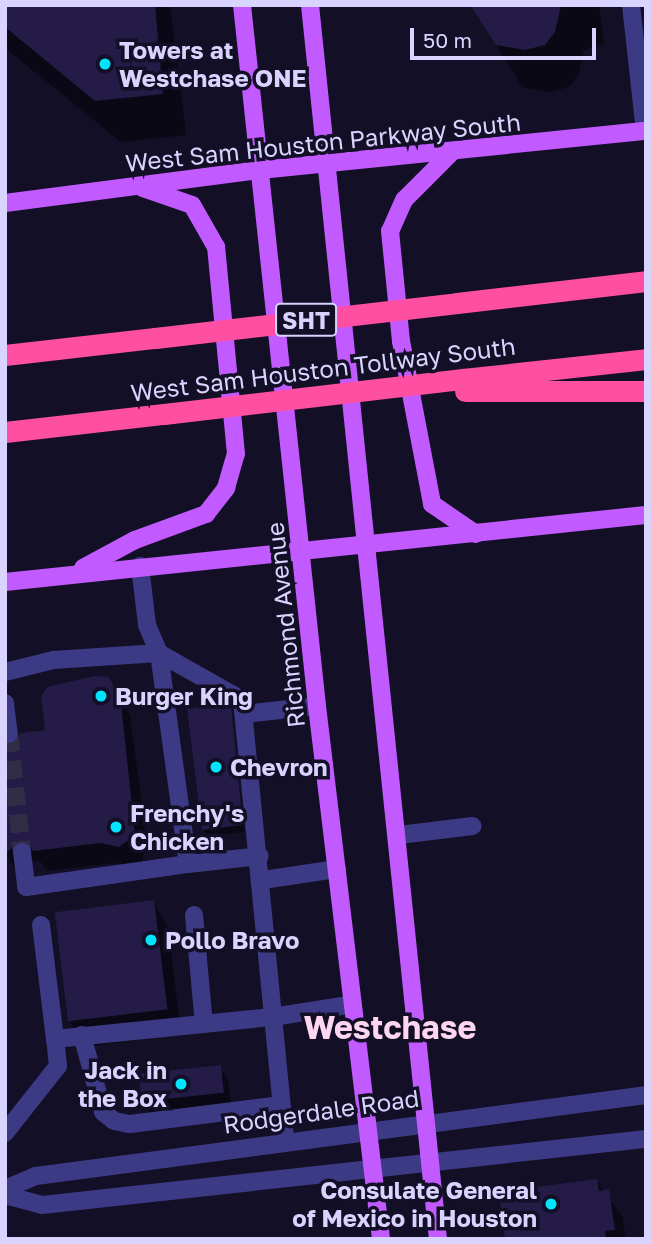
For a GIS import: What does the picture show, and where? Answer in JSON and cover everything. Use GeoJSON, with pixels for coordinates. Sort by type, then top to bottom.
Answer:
{"type":"FeatureCollection","features":[{"type":"Feature","properties":{"kind":"highway","name":"West Sam Houston Tollway South"},"geometry":{"type":"LineString","coordinates":[[5,355],[644,280]]}},
{"type":"Feature","properties":{"kind":"highway","name":"West Sam Houston Tollway South"},"geometry":{"type":"LineString","coordinates":[[5,432],[358,392],[464,385],[646,359]]}},
{"type":"Feature","properties":{"kind":"highway"},"geometry":{"type":"LineString","coordinates":[[464,385],[646,391]]}},
{"type":"Feature","properties":{"kind":"main road","name":"Richmond Avenue"},"geometry":{"type":"LineString","coordinates":[[242,5],[317,706],[381,1239]]}},
{"type":"Feature","properties":{"kind":"main road"},"geometry":{"type":"LineString","coordinates":[[310,5],[369,544],[438,1239]]}},
{"type":"Feature","properties":{"kind":"main road","name":"West Sam Houston Parkway South"},"geometry":{"type":"LineString","coordinates":[[5,203],[260,170],[451,153],[645,131]]}},
{"type":"Feature","properties":{"kind":"main road"},"geometry":{"type":"LineString","coordinates":[[451,153],[404,200],[390,231],[403,354],[432,504],[475,534]]}},
{"type":"Feature","properties":{"kind":"main road"},"geometry":{"type":"LineString","coordinates":[[77,572],[135,540],[205,514],[226,488],[236,454],[216,247],[192,205],[140,187]]}},
{"type":"Feature","properties":{"kind":"main road"},"geometry":{"type":"LineString","coordinates":[[5,582],[77,572],[646,515]]}},
{"type":"Feature","properties":{"kind":"street"},"geometry":{"type":"LineString","coordinates":[[631,5],[645,131]]}},
{"type":"Feature","properties":{"kind":"street"},"geometry":{"type":"LineString","coordinates":[[140,566],[147,625],[159,653],[188,864]]}},
{"type":"Feature","properties":{"kind":"street"},"geometry":{"type":"LineString","coordinates":[[5,697],[7,672],[54,660],[159,653],[242,701],[260,856],[285,1142]]}},
{"type":"Feature","properties":{"kind":"street"},"geometry":{"type":"LineString","coordinates":[[5,703],[9,734]]}},
{"type":"Feature","properties":{"kind":"street"},"geometry":{"type":"LineString","coordinates":[[244,714],[317,706]]}},
{"type":"Feature","properties":{"kind":"street"},"geometry":{"type":"LineString","coordinates":[[399,835],[472,826]]}},
{"type":"Feature","properties":{"kind":"street"},"geometry":{"type":"LineString","coordinates":[[22,852],[26,887],[260,856]]}},
{"type":"Feature","properties":{"kind":"street"},"geometry":{"type":"LineString","coordinates":[[262,880],[337,869]]}},
{"type":"Feature","properties":{"kind":"street"},"geometry":{"type":"LineString","coordinates":[[194,915],[204,1024]]}},
{"type":"Feature","properties":{"kind":"street"},"geometry":{"type":"LineString","coordinates":[[5,1133],[58,1066],[41,925]]}},
{"type":"Feature","properties":{"kind":"street"},"geometry":{"type":"LineString","coordinates":[[55,1039],[273,1017],[353,1004]]}},
{"type":"Feature","properties":{"kind":"street"},"geometry":{"type":"LineString","coordinates":[[82,1035],[103,1112],[114,1121],[130,1124],[280,1105]]}},
{"type":"Feature","properties":{"kind":"street","name":"Rodgerdale Road"},"geometry":{"type":"LineString","coordinates":[[5,1189],[36,1176],[368,1128],[646,1095]]}},
{"type":"Feature","properties":{"kind":"street"},"geometry":{"type":"LineString","coordinates":[[5,1195],[42,1205],[646,1139]]}},
{"type":"Feature","properties":{"kind":"building","name":"Towers at Westchase ONE"},"geometry":{"type":"Polygon","coordinates":[[[5,5],[155,5],[163,94],[95,101],[5,27],[5,5]]]}},
{"type":"Feature","properties":{"kind":"building"},"geometry":{"type":"Polygon","coordinates":[[[470,5],[561,5],[555,32],[545,45],[525,50],[496,45],[470,5]]]}},
{"type":"Feature","properties":{"kind":"building"},"geometry":{"type":"Polygon","coordinates":[[[95,676],[108,677],[120,693],[135,835],[119,847],[101,843],[33,851],[27,842],[20,841],[5,854],[5,745],[16,743],[20,733],[45,730],[41,696],[47,687],[95,676]]]}},
{"type":"Feature","properties":{"kind":"building","name":"Chevron"},"geometry":{"type":"Polygon","coordinates":[[[227,704],[231,707],[243,825],[202,830],[187,709],[227,704]]]}},
{"type":"Feature","properties":{"kind":"building"},"geometry":{"type":"Polygon","coordinates":[[[154,900],[167,1009],[68,1021],[55,912],[154,900]]]}},
{"type":"Feature","properties":{"kind":"building","name":"Jack in the Box"},"geometry":{"type":"Polygon","coordinates":[[[221,1065],[224,1093],[141,1102],[138,1074],[221,1065]]]}},
{"type":"Feature","properties":{"kind":"building","name":"Consulate General of Mexico in Houston"},"geometry":{"type":"Polygon","coordinates":[[[597,1179],[599,1191],[609,1189],[615,1230],[605,1231],[606,1239],[505,1239],[499,1192],[597,1179]]]}},
{"type":"Feature","properties":{"kind":"tunnel"},"geometry":{"type":"LineString","coordinates":[[9,734],[22,852]]}},
{"type":"Feature","properties":{"kind":"place","name":"Towers at Westchase ONE"},"geometry":{"type":"Point","coordinates":[105,64]}},
{"type":"Feature","properties":{"kind":"place","name":"Burger King"},"geometry":{"type":"Point","coordinates":[101,696]}},
{"type":"Feature","properties":{"kind":"place","name":"Chevron"},"geometry":{"type":"Point","coordinates":[216,767]}},
{"type":"Feature","properties":{"kind":"place","name":"Frenchy's Chicken"},"geometry":{"type":"Point","coordinates":[116,827]}},
{"type":"Feature","properties":{"kind":"place","name":"Pollo Bravo"},"geometry":{"type":"Point","coordinates":[151,940]}},
{"type":"Feature","properties":{"kind":"place","name":"Jack in the Box"},"geometry":{"type":"Point","coordinates":[181,1084]}},
{"type":"Feature","properties":{"kind":"place","name":"Consulate General of Mexico in Houston"},"geometry":{"type":"Point","coordinates":[551,1204]}},
{"type":"Feature","properties":{"kind":"district","name":"Westchase"},"geometry":{"type":"Point","coordinates":[390,1027]}}]}
